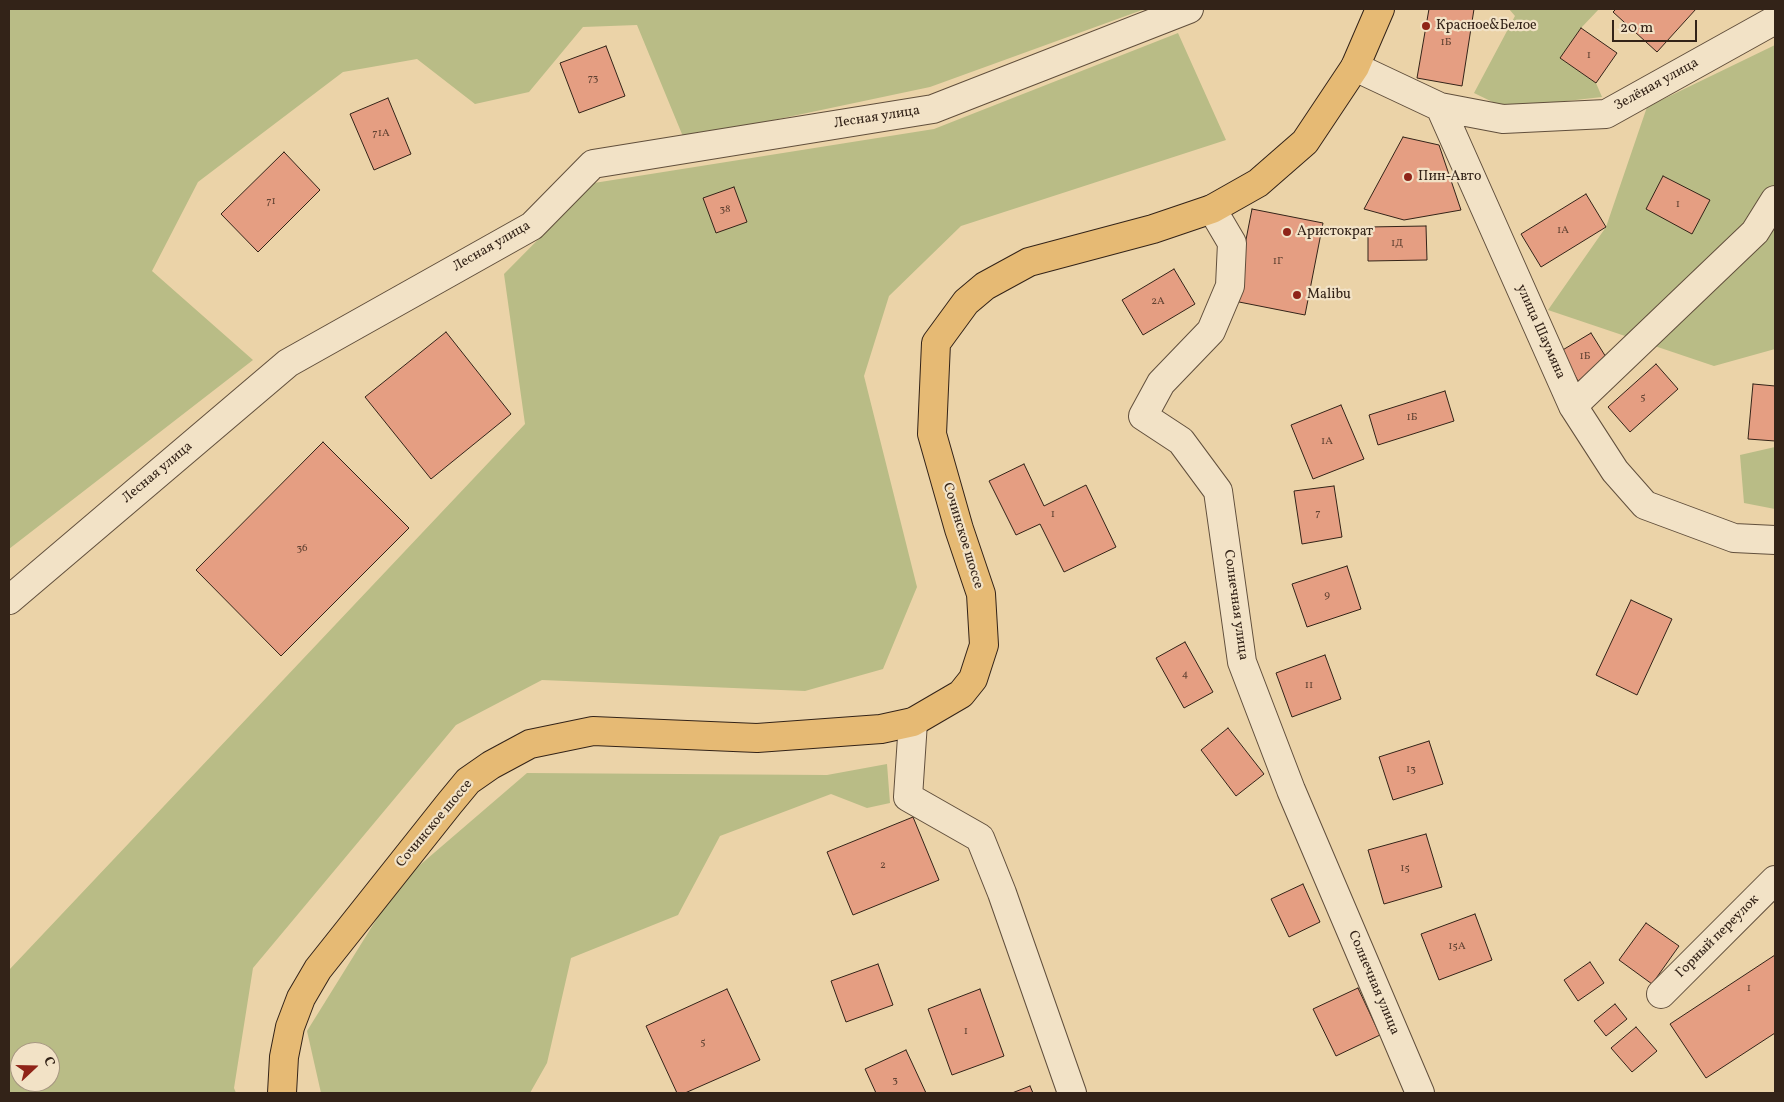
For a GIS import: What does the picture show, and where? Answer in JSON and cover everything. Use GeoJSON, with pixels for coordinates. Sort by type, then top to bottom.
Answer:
{"type":"FeatureCollection","features":[{"type":"Feature","properties":{"kind":"highway","name":"Сочинское шоссе"},"geometry":{"type":"LineString","coordinates":[[282,1093],[284,1057],[290,1027],[301,998],[318,969],[468,781],[491,765],[530,744],[593,731],[757,738],[881,729],[913,722],[961,694],[973,679],[984,645],[981,594],[959,529],[932,434],[936,343],[966,302],[985,286],[1029,262],[1153,229],[1212,209],[1258,183],[1305,142],[1355,67],[1380,9]]}},
{"type":"Feature","properties":{"kind":"street","name":"Лесная улица"},"geometry":{"type":"LineString","coordinates":[[9,600],[288,363],[532,226],[593,164],[933,109],[1189,9]]}},
{"type":"Feature","properties":{"kind":"street","name":"Зелёная улица"},"geometry":{"type":"LineString","coordinates":[[1440,107],[1503,119],[1606,114],[1775,20]]}},
{"type":"Feature","properties":{"kind":"street"},"geometry":{"type":"LineString","coordinates":[[1355,67],[1440,107]]}},
{"type":"Feature","properties":{"kind":"street","name":"улица Шаумяна"},"geometry":{"type":"LineString","coordinates":[[1440,107],[1573,406],[1615,470],[1646,505],[1734,538],[1775,540]]}},
{"type":"Feature","properties":{"kind":"street"},"geometry":{"type":"LineString","coordinates":[[1573,406],[1754,232],[1775,200]]}},
{"type":"Feature","properties":{"kind":"street","name":"Солнечная улица"},"geometry":{"type":"LineString","coordinates":[[1212,209],[1232,243],[1230,286],[1211,331],[1160,383],[1142,416],[1181,441],[1218,492],[1242,662],[1291,790],[1420,1093]]}},
{"type":"Feature","properties":{"kind":"street"},"geometry":{"type":"LineString","coordinates":[[913,722],[908,797],[980,838],[1002,893],[1072,1093]]}},
{"type":"Feature","properties":{"kind":"street","name":"Горный переулок"},"geometry":{"type":"LineString","coordinates":[[1660,994],[1775,880]]}},
{"type":"Feature","properties":{"kind":"green space"},"geometry":{"type":"Polygon","coordinates":[[[9,9],[1145,9],[930,87],[684,139],[637,25],[583,27],[529,92],[475,104],[417,59],[343,72],[198,182],[152,271],[253,360],[9,549],[9,9]]]}},
{"type":"Feature","properties":{"kind":"green space"},"geometry":{"type":"Polygon","coordinates":[[[1509,9],[1599,9],[1581,28],[1560,58],[1596,83],[1602,97],[1505,108],[1474,93],[1515,16],[1509,9]]]}},
{"type":"Feature","properties":{"kind":"green space"},"geometry":{"type":"Polygon","coordinates":[[[1178,33],[1226,140],[961,226],[889,296],[864,376],[917,587],[883,669],[805,691],[542,680],[456,725],[253,968],[234,1088],[236,1093],[9,1093],[9,970],[525,424],[504,274],[594,183],[934,129],[1178,33]]]}},
{"type":"Feature","properties":{"kind":"green space"},"geometry":{"type":"Polygon","coordinates":[[[1775,45],[1775,349],[1714,366],[1548,310],[1606,227],[1647,107],[1775,45]]]}},
{"type":"Feature","properties":{"kind":"green space"},"geometry":{"type":"Polygon","coordinates":[[[1775,447],[1775,509],[1744,503],[1740,455],[1775,447]]]}},
{"type":"Feature","properties":{"kind":"green space"},"geometry":{"type":"Polygon","coordinates":[[[887,764],[890,803],[867,808],[831,794],[720,836],[678,915],[571,958],[547,1063],[530,1093],[321,1093],[307,1031],[399,883],[527,773],[827,775],[887,764]]]}},
{"type":"Feature","properties":{"kind":"building"},"geometry":{"type":"Polygon","coordinates":[[[1429,9],[1474,9],[1462,86],[1417,78],[1429,9]]]}},
{"type":"Feature","properties":{"kind":"building"},"geometry":{"type":"Polygon","coordinates":[[[1616,9],[1696,9],[1657,52],[1613,12],[1616,9]]]}},
{"type":"Feature","properties":{"kind":"building"},"geometry":{"type":"Polygon","coordinates":[[[1581,28],[1617,53],[1596,83],[1560,58],[1581,28]]]}},
{"type":"Feature","properties":{"kind":"building"},"geometry":{"type":"Polygon","coordinates":[[[606,46],[625,96],[579,113],[560,63],[606,46]]]}},
{"type":"Feature","properties":{"kind":"building"},"geometry":{"type":"Polygon","coordinates":[[[388,98],[411,154],[374,170],[350,114],[388,98]]]}},
{"type":"Feature","properties":{"kind":"building"},"geometry":{"type":"Polygon","coordinates":[[[1403,137],[1439,145],[1461,210],[1404,220],[1364,209],[1403,137]]]}},
{"type":"Feature","properties":{"kind":"building"},"geometry":{"type":"Polygon","coordinates":[[[284,152],[320,190],[258,252],[221,214],[284,152]]]}},
{"type":"Feature","properties":{"kind":"building"},"geometry":{"type":"Polygon","coordinates":[[[1663,176],[1710,200],[1692,234],[1646,209],[1663,176]]]}},
{"type":"Feature","properties":{"kind":"building"},"geometry":{"type":"Polygon","coordinates":[[[734,187],[747,222],[716,233],[703,198],[734,187]]]}},
{"type":"Feature","properties":{"kind":"building"},"geometry":{"type":"Polygon","coordinates":[[[1586,194],[1606,227],[1541,267],[1521,234],[1586,194]]]}},
{"type":"Feature","properties":{"kind":"building"},"geometry":{"type":"Polygon","coordinates":[[[1252,209],[1323,223],[1305,315],[1234,301],[1252,209]]]}},
{"type":"Feature","properties":{"kind":"building"},"geometry":{"type":"Polygon","coordinates":[[[1426,226],[1427,260],[1368,261],[1368,227],[1426,226]]]}},
{"type":"Feature","properties":{"kind":"building"},"geometry":{"type":"Polygon","coordinates":[[[1174,269],[1195,304],[1143,335],[1122,300],[1174,269]]]}},
{"type":"Feature","properties":{"kind":"building"},"geometry":{"type":"Polygon","coordinates":[[[446,332],[511,414],[431,479],[365,397],[446,332]]]}},
{"type":"Feature","properties":{"kind":"building"},"geometry":{"type":"Polygon","coordinates":[[[1591,333],[1609,362],[1578,381],[1561,351],[1591,333]]]}},
{"type":"Feature","properties":{"kind":"building"},"geometry":{"type":"Polygon","coordinates":[[[1656,364],[1678,389],[1630,432],[1608,407],[1656,364]]]}},
{"type":"Feature","properties":{"kind":"building"},"geometry":{"type":"Polygon","coordinates":[[[1753,384],[1775,386],[1775,441],[1748,439],[1753,384]]]}},
{"type":"Feature","properties":{"kind":"building"},"geometry":{"type":"Polygon","coordinates":[[[1445,391],[1454,421],[1378,445],[1369,415],[1445,391]]]}},
{"type":"Feature","properties":{"kind":"building"},"geometry":{"type":"Polygon","coordinates":[[[1341,405],[1364,459],[1313,479],[1291,425],[1341,405]]]}},
{"type":"Feature","properties":{"kind":"building"},"geometry":{"type":"Polygon","coordinates":[[[323,442],[409,528],[281,656],[196,570],[323,442]]]}},
{"type":"Feature","properties":{"kind":"building"},"geometry":{"type":"Polygon","coordinates":[[[1024,464],[1044,506],[1086,485],[1116,547],[1064,572],[1040,524],[1016,535],[989,481],[1024,464]]]}},
{"type":"Feature","properties":{"kind":"building"},"geometry":{"type":"Polygon","coordinates":[[[1334,486],[1342,537],[1302,544],[1294,491],[1334,486]]]}},
{"type":"Feature","properties":{"kind":"building"},"geometry":{"type":"Polygon","coordinates":[[[1347,566],[1361,609],[1307,627],[1292,584],[1347,566]]]}},
{"type":"Feature","properties":{"kind":"building"},"geometry":{"type":"Polygon","coordinates":[[[1631,600],[1672,619],[1637,695],[1596,675],[1631,600]]]}},
{"type":"Feature","properties":{"kind":"building"},"geometry":{"type":"Polygon","coordinates":[[[1185,642],[1213,692],[1184,708],[1156,658],[1185,642]]]}},
{"type":"Feature","properties":{"kind":"building"},"geometry":{"type":"Polygon","coordinates":[[[1325,655],[1341,699],[1292,717],[1276,673],[1325,655]]]}},
{"type":"Feature","properties":{"kind":"building"},"geometry":{"type":"Polygon","coordinates":[[[1228,728],[1264,774],[1236,796],[1201,750],[1228,728]]]}},
{"type":"Feature","properties":{"kind":"building"},"geometry":{"type":"Polygon","coordinates":[[[1429,741],[1443,784],[1393,800],[1379,757],[1429,741]]]}},
{"type":"Feature","properties":{"kind":"building"},"geometry":{"type":"Polygon","coordinates":[[[913,817],[939,880],[853,915],[827,852],[913,817]]]}},
{"type":"Feature","properties":{"kind":"building"},"geometry":{"type":"Polygon","coordinates":[[[1426,834],[1442,887],[1384,904],[1368,850],[1426,834]]]}},
{"type":"Feature","properties":{"kind":"building"},"geometry":{"type":"Polygon","coordinates":[[[1303,884],[1320,922],[1289,937],[1271,899],[1303,884]]]}},
{"type":"Feature","properties":{"kind":"building"},"geometry":{"type":"Polygon","coordinates":[[[1475,914],[1492,960],[1439,980],[1421,934],[1475,914]]]}},
{"type":"Feature","properties":{"kind":"building"},"geometry":{"type":"Polygon","coordinates":[[[1646,923],[1679,946],[1652,984],[1619,960],[1646,923]]]}},
{"type":"Feature","properties":{"kind":"building"},"geometry":{"type":"Polygon","coordinates":[[[1775,955],[1775,1033],[1706,1078],[1670,1024],[1775,955]]]}},
{"type":"Feature","properties":{"kind":"building"},"geometry":{"type":"Polygon","coordinates":[[[1590,962],[1604,983],[1578,1001],[1564,980],[1590,962]]]}},
{"type":"Feature","properties":{"kind":"building"},"geometry":{"type":"Polygon","coordinates":[[[878,964],[893,1005],[846,1022],[831,981],[878,964]]]}},
{"type":"Feature","properties":{"kind":"building"},"geometry":{"type":"Polygon","coordinates":[[[1358,988],[1380,1035],[1336,1056],[1313,1009],[1358,988]]]}},
{"type":"Feature","properties":{"kind":"building"},"geometry":{"type":"Polygon","coordinates":[[[727,989],[760,1060],[685,1093],[677,1093],[646,1026],[727,989]]]}},
{"type":"Feature","properties":{"kind":"building"},"geometry":{"type":"Polygon","coordinates":[[[980,989],[1004,1056],[952,1075],[928,1009],[980,989]]]}},
{"type":"Feature","properties":{"kind":"building"},"geometry":{"type":"Polygon","coordinates":[[[1615,1004],[1627,1019],[1606,1036],[1594,1021],[1615,1004]]]}},
{"type":"Feature","properties":{"kind":"building"},"geometry":{"type":"Polygon","coordinates":[[[1636,1027],[1657,1051],[1632,1072],[1611,1048],[1636,1027]]]}},
{"type":"Feature","properties":{"kind":"building"},"geometry":{"type":"Polygon","coordinates":[[[906,1050],[926,1093],[876,1093],[865,1069],[906,1050]]]}},
{"type":"Feature","properties":{"kind":"building"},"geometry":{"type":"Polygon","coordinates":[[[1030,1086],[1033,1093],[1012,1093],[1030,1086]]]}},
{"type":"Feature","properties":{"kind":"place","name":"Красное&Белое"},"geometry":{"type":"Point","coordinates":[1426,26]}},
{"type":"Feature","properties":{"kind":"place","name":"Пин-Авто"},"geometry":{"type":"Point","coordinates":[1408,177]}},
{"type":"Feature","properties":{"kind":"place","name":"Аристократ"},"geometry":{"type":"Point","coordinates":[1287,232]}},
{"type":"Feature","properties":{"kind":"place","name":"Malibu"},"geometry":{"type":"Point","coordinates":[1297,295]}}]}
